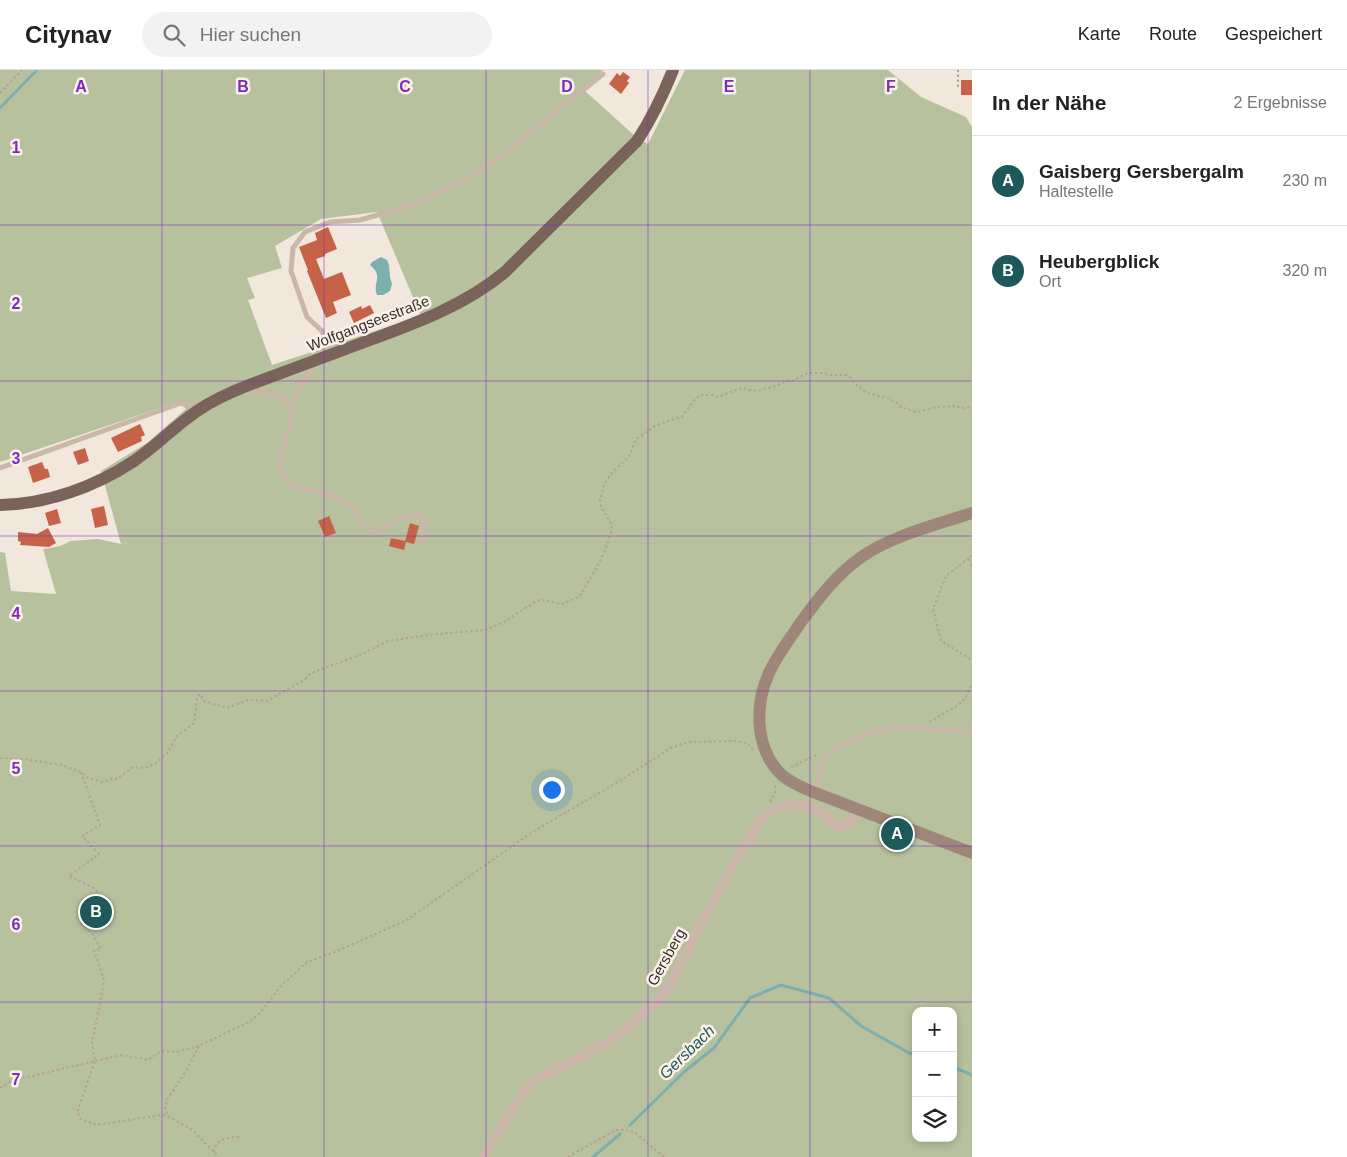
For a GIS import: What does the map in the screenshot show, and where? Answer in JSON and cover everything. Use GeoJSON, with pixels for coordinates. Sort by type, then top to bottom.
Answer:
{"type":"FeatureCollection","features":[{"type":"Feature","properties":{"kind":"main road","name":"Wolfgangseestraße"},"geometry":{"type":"LineString","coordinates":[[0,504],[44,499],[68,493],[94,483],[133,461],[198,410],[224,396],[309,362],[417,323],[468,299],[497,279],[637,141],[662,98],[673,70]]}},
{"type":"Feature","properties":{"kind":"main road"},"geometry":{"type":"LineString","coordinates":[[972,513],[884,544],[860,557],[847,568],[812,607],[775,661],[764,685],[760,706],[760,721],[764,744],[779,771],[790,780],[813,792],[972,853]]}},
{"type":"Feature","properties":{"kind":"street"},"geometry":{"type":"LineString","coordinates":[[766,815],[781,806],[798,805],[812,808],[822,813],[836,826],[841,826],[850,824],[858,809]]}},
{"type":"Feature","properties":{"kind":"street","name":"Gersberg"},"geometry":{"type":"LineString","coordinates":[[484,1157],[518,1100],[531,1084],[546,1073],[573,1061],[609,1041],[626,1029],[665,992],[727,876],[759,822],[766,815]]}},
{"type":"Feature","properties":{"kind":"lane"},"geometry":{"type":"LineString","coordinates":[[331,355],[322,331],[307,317],[291,271],[293,248],[305,232],[330,222],[360,220],[410,206],[461,182],[498,159],[603,74]]}},
{"type":"Feature","properties":{"kind":"lane"},"geometry":{"type":"LineString","coordinates":[[309,362],[311,370],[300,386],[293,405],[280,460],[282,475],[291,486],[333,496],[348,504],[357,514],[362,526],[373,531],[387,527],[403,517],[414,515],[422,517],[425,522],[421,544]]}},
{"type":"Feature","properties":{"kind":"lane"},"geometry":{"type":"LineString","coordinates":[[249,385],[252,390],[275,394],[293,405]]}},
{"type":"Feature","properties":{"kind":"lane"},"geometry":{"type":"LineString","coordinates":[[0,468],[181,403],[191,405],[198,410]]}},
{"type":"Feature","properties":{"kind":"lane"},"geometry":{"type":"LineString","coordinates":[[813,792],[824,758],[855,738],[875,731],[897,727],[972,731]]}},
{"type":"Feature","properties":{"kind":"path"},"geometry":{"type":"LineString","coordinates":[[0,93],[22,70]]}},
{"type":"Feature","properties":{"kind":"path"},"geometry":{"type":"LineString","coordinates":[[958,70],[958,87]]}},
{"type":"Feature","properties":{"kind":"path"},"geometry":{"type":"LineString","coordinates":[[0,758],[62,765],[81,772],[88,778],[102,782],[114,778],[117,779],[133,767],[145,768],[156,763],[168,752],[176,737],[194,723],[197,698],[200,694],[204,701],[227,708],[248,700],[267,701],[304,680],[311,673],[360,655],[388,640],[486,630],[504,622],[536,601],[543,600],[562,604],[579,597],[606,548],[611,532],[612,525],[601,508],[600,501],[604,486],[610,475],[630,455],[638,438],[655,426],[682,417],[701,394],[717,397],[742,388],[753,391],[760,390],[786,381],[792,381],[808,373],[820,373],[834,376],[846,375],[867,393],[888,398],[901,407],[912,411],[917,412],[938,407],[972,407]]}},
{"type":"Feature","properties":{"kind":"path"},"geometry":{"type":"LineString","coordinates":[[972,555],[946,576],[933,609],[941,641],[972,660]]}},
{"type":"Feature","properties":{"kind":"path"},"geometry":{"type":"LineString","coordinates":[[969,558],[972,568]]}},
{"type":"Feature","properties":{"kind":"path"},"geometry":{"type":"LineString","coordinates":[[921,728],[965,699],[972,683]]}},
{"type":"Feature","properties":{"kind":"path"},"geometry":{"type":"LineString","coordinates":[[0,1088],[12,1081],[122,1055],[148,1060],[160,1052],[176,1052],[200,1046],[256,1017],[269,1004],[281,986],[307,962],[335,952],[405,921],[534,831],[623,779],[672,747],[688,742],[735,741],[747,743],[754,751]]}},
{"type":"Feature","properties":{"kind":"path"},"geometry":{"type":"LineString","coordinates":[[766,815],[767,807],[775,790],[775,778],[779,771],[823,751]]}},
{"type":"Feature","properties":{"kind":"path"},"geometry":{"type":"LineString","coordinates":[[81,772],[100,825],[82,836],[99,854],[69,876],[94,888],[103,898],[111,912],[96,912],[81,923],[93,935],[101,949],[94,950],[104,980],[92,1042],[95,1061],[77,1112],[81,1119],[96,1125],[162,1115],[168,1116],[192,1130],[219,1157]]}},
{"type":"Feature","properties":{"kind":"path"},"geometry":{"type":"LineString","coordinates":[[168,1116],[165,1107],[167,1100],[200,1046]]}},
{"type":"Feature","properties":{"kind":"path"},"geometry":{"type":"LineString","coordinates":[[568,1157],[616,1130],[634,1132],[664,1157]]}},
{"type":"Feature","properties":{"kind":"path"},"geometry":{"type":"LineString","coordinates":[[214,1152],[214,1147],[218,1142],[242,1136]]}},
{"type":"Feature","properties":{"kind":"green space"},"geometry":{"type":"Polygon","coordinates":[[[0,70],[603,70],[585,91],[636,137],[648,144],[685,70],[888,70],[921,97],[966,117],[972,127],[972,1157],[0,1157],[0,552],[5,553],[11,591],[56,594],[43,549],[60,546],[71,541],[98,539],[121,544],[101,471],[147,443],[186,409],[178,402],[0,462],[0,70]],[[377,212],[321,219],[275,246],[282,268],[247,278],[255,298],[248,300],[272,365],[421,316],[377,212]]]}},
{"type":"Feature","properties":{"kind":"water"},"geometry":{"type":"Polygon","coordinates":[[[381,257],[387,260],[392,284],[390,291],[383,295],[377,295],[377,275],[370,265],[381,257]]]}},
{"type":"Feature","properties":{"kind":"building"},"geometry":{"type":"Polygon","coordinates":[[[623,72],[630,77],[627,81],[629,83],[621,94],[609,84],[617,73],[620,76],[623,72]]]}},
{"type":"Feature","properties":{"kind":"building"},"geometry":{"type":"Polygon","coordinates":[[[961,80],[972,80],[972,95],[961,95],[961,80]]]}},
{"type":"Feature","properties":{"kind":"building"},"geometry":{"type":"Polygon","coordinates":[[[328,227],[337,249],[316,259],[324,279],[342,272],[351,295],[333,302],[337,313],[326,318],[299,247],[317,240],[315,233],[328,227]]]}},
{"type":"Feature","properties":{"kind":"building"},"geometry":{"type":"Polygon","coordinates":[[[370,305],[374,313],[354,323],[349,312],[361,306],[362,309],[370,305]]]}},
{"type":"Feature","properties":{"kind":"building"},"geometry":{"type":"Polygon","coordinates":[[[140,424],[145,435],[141,437],[142,441],[118,452],[111,438],[140,424]]]}},
{"type":"Feature","properties":{"kind":"building"},"geometry":{"type":"Polygon","coordinates":[[[85,448],[89,461],[78,465],[73,452],[85,448]]]}},
{"type":"Feature","properties":{"kind":"building"},"geometry":{"type":"Polygon","coordinates":[[[42,462],[45,469],[48,469],[50,477],[33,483],[28,467],[42,462]]]}},
{"type":"Feature","properties":{"kind":"building"},"geometry":{"type":"Polygon","coordinates":[[[104,506],[108,525],[95,528],[91,509],[104,506]]]}},
{"type":"Feature","properties":{"kind":"building"},"geometry":{"type":"Polygon","coordinates":[[[57,509],[61,523],[49,526],[45,513],[57,509]]]}},
{"type":"Feature","properties":{"kind":"building"},"geometry":{"type":"Polygon","coordinates":[[[329,516],[336,533],[325,537],[318,521],[329,516]]]}},
{"type":"Feature","properties":{"kind":"building"},"geometry":{"type":"Polygon","coordinates":[[[410,523],[419,526],[414,544],[406,542],[404,550],[389,546],[391,538],[405,541],[410,523]]]}},
{"type":"Feature","properties":{"kind":"building"},"geometry":{"type":"Polygon","coordinates":[[[48,528],[56,543],[49,547],[20,545],[18,532],[37,534],[48,528]]]}},
{"type":"Feature","properties":{"kind":"waterway"},"geometry":{"type":"LineString","coordinates":[[0,108],[37,70]]}},
{"type":"Feature","properties":{"kind":"waterway","name":"Gersbach"},"geometry":{"type":"LineString","coordinates":[[630,1125],[685,1071],[714,1048],[750,998],[781,985],[829,998],[861,1026],[912,1054]]}},
{"type":"Feature","properties":{"kind":"waterway","name":"Gersbach"},"geometry":{"type":"LineString","coordinates":[[957,1069],[972,1075]]}},
{"type":"Feature","properties":{"kind":"waterway","name":"Gersbach"},"geometry":{"type":"LineString","coordinates":[[593,1157],[620,1134]]}},
{"type":"Feature","properties":{"kind":"place","name":"Gaisberg Gersbergalm"},"geometry":{"type":"Point","coordinates":[897,834]}},
{"type":"Feature","properties":{"kind":"place","name":"Heubergblick"},"geometry":{"type":"Point","coordinates":[96,912]}}]}
